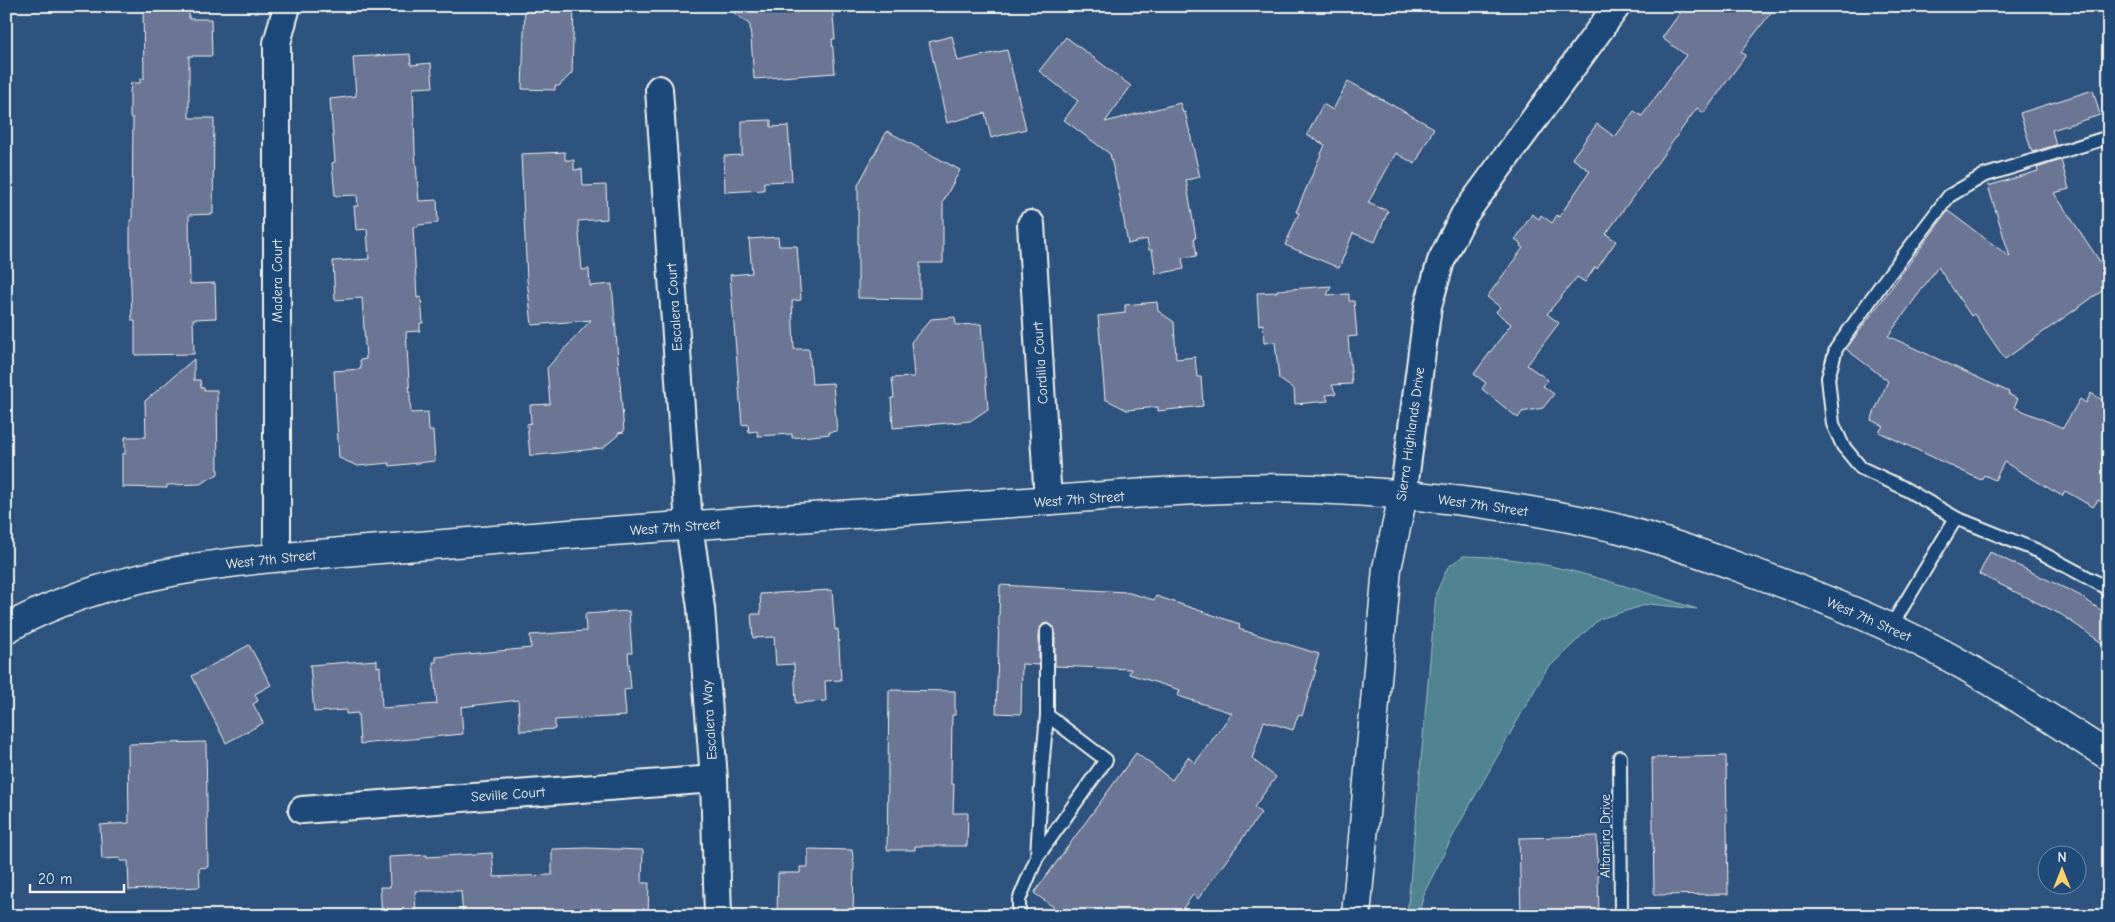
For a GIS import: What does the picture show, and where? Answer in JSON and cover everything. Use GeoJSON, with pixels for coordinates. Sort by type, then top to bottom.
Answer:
{"type":"FeatureCollection","features":[{"type":"Feature","properties":{"kind":"main road","name":"West 7th Street"},"geometry":{"type":"LineString","coordinates":[[6,630],[59,605],[117,585],[159,574],[277,557],[689,525],[1048,501],[1246,489],[1312,489],[1483,504],[1540,513],[1618,529],[1693,551],[1852,610],[1930,647],[1995,683],[2109,756]]}},
{"type":"Feature","properties":{"kind":"main road","name":"Sierra Highlands Drive"},"geometry":{"type":"LineString","coordinates":[[1356,916],[1387,568],[1403,496]]}},
{"type":"Feature","properties":{"kind":"street","name":"Madera Court"},"geometry":{"type":"LineString","coordinates":[[277,557],[277,43],[286,6]]}},
{"type":"Feature","properties":{"kind":"street","name":"Sierra Highlands Drive"},"geometry":{"type":"LineString","coordinates":[[1403,496],[1428,306],[1441,261],[1464,216],[1617,6]]}},
{"type":"Feature","properties":{"kind":"street","name":"Escalera Court"},"geometry":{"type":"LineString","coordinates":[[660,89],[689,525]]}},
{"type":"Feature","properties":{"kind":"street","name":"Cordilla Court"},"geometry":{"type":"LineString","coordinates":[[1031,224],[1048,501]]}},
{"type":"Feature","properties":{"kind":"street","name":"Escalera Way"},"geometry":{"type":"LineString","coordinates":[[689,525],[701,608],[714,779],[718,916]]}},
{"type":"Feature","properties":{"kind":"street","name":"Seville Court"},"geometry":{"type":"LineString","coordinates":[[302,810],[714,779]]}},
{"type":"Feature","properties":{"kind":"lane"},"geometry":{"type":"LineString","coordinates":[[2109,137],[1983,176],[1949,196],[1881,285],[1836,349],[1828,378],[1833,424],[1842,446],[1861,468],[1900,486],[1956,518],[2038,551],[2109,589]]}},
{"type":"Feature","properties":{"kind":"lane"},"geometry":{"type":"LineString","coordinates":[[1890,628],[1956,518]]}},
{"type":"Feature","properties":{"kind":"lane"},"geometry":{"type":"LineString","coordinates":[[1038,857],[1042,769],[1047,715],[1047,630]]}},
{"type":"Feature","properties":{"kind":"lane"},"geometry":{"type":"LineString","coordinates":[[1019,916],[1019,900],[1038,857],[1106,760],[1047,715]]}},
{"type":"Feature","properties":{"kind":"lane","name":"Altamira Drive"},"geometry":{"type":"LineString","coordinates":[[1620,757],[1621,916]]}},
{"type":"Feature","properties":{"kind":"green space"},"geometry":{"type":"Polygon","coordinates":[[[1463,556],[1493,557],[1552,566],[1697,609],[1649,604],[1599,619],[1546,670],[1458,826],[1425,891],[1418,916],[1407,916],[1436,593],[1448,567],[1463,556]]]}},
{"type":"Feature","properties":{"kind":"building"},"geometry":{"type":"Polygon","coordinates":[[[143,6],[189,6],[189,19],[211,19],[212,56],[189,56],[189,118],[214,118],[213,214],[189,215],[190,284],[215,283],[216,318],[193,319],[194,354],[135,355],[135,321],[132,321],[130,256],[133,118],[130,118],[130,92],[131,83],[140,83],[140,79],[144,79],[143,6]]]}},
{"type":"Feature","properties":{"kind":"building"},"geometry":{"type":"Polygon","coordinates":[[[525,6],[574,6],[572,73],[559,86],[555,86],[555,90],[522,89],[525,6]]]}},
{"type":"Feature","properties":{"kind":"building"},"geometry":{"type":"Polygon","coordinates":[[[725,6],[832,6],[835,39],[832,39],[835,73],[754,79],[750,25],[725,6]]]}},
{"type":"Feature","properties":{"kind":"building"},"geometry":{"type":"Polygon","coordinates":[[[1685,6],[1776,6],[1741,52],[1746,55],[1704,113],[1697,108],[1606,234],[1616,241],[1597,269],[1595,267],[1585,282],[1577,277],[1547,314],[1559,323],[1527,365],[1548,380],[1543,386],[1554,394],[1543,408],[1522,412],[1518,418],[1482,389],[1486,383],[1474,374],[1511,324],[1496,312],[1500,307],[1487,297],[1523,248],[1515,240],[1532,214],[1539,219],[1541,215],[1552,223],[1557,215],[1559,217],[1590,171],[1572,158],[1597,124],[1615,137],[1634,111],[1642,116],[1686,55],[1662,38],[1685,6]]]}},
{"type":"Feature","properties":{"kind":"building"},"geometry":{"type":"Polygon","coordinates":[[[952,36],[958,61],[1007,50],[1026,129],[991,138],[985,113],[947,123],[929,42],[952,36]]]}},
{"type":"Feature","properties":{"kind":"building"},"geometry":{"type":"Polygon","coordinates":[[[1066,37],[1131,86],[1105,122],[1180,103],[1183,113],[1185,112],[1200,177],[1186,180],[1196,238],[1194,238],[1197,256],[1182,258],[1184,269],[1156,274],[1152,250],[1149,250],[1147,239],[1128,244],[1110,154],[1064,120],[1078,101],[1039,71],[1066,37]]]}},
{"type":"Feature","properties":{"kind":"building"},"geometry":{"type":"Polygon","coordinates":[[[410,54],[411,65],[431,63],[433,87],[413,88],[415,152],[419,201],[437,200],[438,223],[413,227],[417,298],[421,297],[423,323],[420,323],[420,331],[406,332],[411,413],[428,412],[429,431],[433,431],[435,461],[390,466],[389,463],[358,466],[339,458],[334,371],[361,369],[360,360],[366,359],[362,298],[335,300],[333,261],[369,259],[367,229],[356,230],[354,206],[358,206],[357,195],[335,196],[332,163],[335,162],[330,99],[356,96],[353,57],[410,54]]]}},
{"type":"Feature","properties":{"kind":"building"},"geometry":{"type":"Polygon","coordinates":[[[1348,81],[1434,128],[1415,164],[1396,153],[1368,203],[1388,211],[1375,242],[1353,233],[1339,268],[1285,245],[1299,213],[1296,212],[1325,145],[1307,135],[1323,104],[1333,110],[1348,81]]]}},
{"type":"Feature","properties":{"kind":"building"},"geometry":{"type":"Polygon","coordinates":[[[2093,90],[2100,115],[2052,130],[2056,145],[2032,152],[2020,113],[2093,90]]]}},
{"type":"Feature","properties":{"kind":"building"},"geometry":{"type":"Polygon","coordinates":[[[771,120],[771,127],[788,126],[792,181],[764,182],[764,190],[725,192],[724,156],[742,155],[742,121],[771,120]]]}},
{"type":"Feature","properties":{"kind":"building"},"geometry":{"type":"Polygon","coordinates":[[[887,131],[960,170],[943,202],[943,263],[920,263],[920,299],[858,298],[858,185],[887,131]]]}},
{"type":"Feature","properties":{"kind":"building"},"geometry":{"type":"Polygon","coordinates":[[[565,152],[565,160],[574,160],[574,170],[582,169],[583,186],[606,185],[607,219],[578,221],[582,270],[589,269],[590,286],[612,284],[624,432],[618,433],[603,448],[530,456],[527,424],[531,423],[530,405],[550,404],[547,368],[591,320],[532,325],[527,280],[521,154],[565,152]]]}},
{"type":"Feature","properties":{"kind":"building"},"geometry":{"type":"Polygon","coordinates":[[[2061,160],[2069,189],[2054,193],[2109,275],[2109,286],[2005,359],[1974,314],[1971,316],[1938,267],[1888,336],[2009,392],[2008,394],[2018,399],[2014,407],[2063,428],[2080,399],[2086,403],[2091,393],[2109,404],[2109,506],[2098,500],[2093,507],[2065,491],[2062,496],[2004,462],[1995,480],[1984,475],[1981,480],[1879,432],[1883,426],[1871,420],[1888,381],[1846,349],[1948,211],[2010,257],[1988,186],[2038,171],[2037,168],[2061,160]]]}},
{"type":"Feature","properties":{"kind":"building"},"geometry":{"type":"Polygon","coordinates":[[[778,237],[779,246],[797,246],[801,300],[792,301],[794,349],[809,349],[812,384],[833,383],[837,431],[829,432],[830,434],[792,438],[792,434],[758,436],[757,431],[749,432],[748,424],[742,425],[730,275],[752,273],[749,239],[778,237]]]}},
{"type":"Feature","properties":{"kind":"building"},"geometry":{"type":"Polygon","coordinates":[[[1331,286],[1327,295],[1349,294],[1349,301],[1354,301],[1357,336],[1348,337],[1352,384],[1332,385],[1336,394],[1326,395],[1328,401],[1295,404],[1294,389],[1279,379],[1275,342],[1264,343],[1263,324],[1259,325],[1257,293],[1331,286]]]}},
{"type":"Feature","properties":{"kind":"building"},"geometry":{"type":"Polygon","coordinates":[[[1157,302],[1158,311],[1174,322],[1176,359],[1195,357],[1197,377],[1201,377],[1203,406],[1158,411],[1158,407],[1127,410],[1105,399],[1098,316],[1125,313],[1125,305],[1157,302]]]}},
{"type":"Feature","properties":{"kind":"building"},"geometry":{"type":"Polygon","coordinates":[[[955,317],[956,325],[981,324],[988,409],[970,421],[893,428],[891,398],[894,398],[892,378],[914,377],[911,342],[931,319],[955,317]]]}},
{"type":"Feature","properties":{"kind":"building"},"geometry":{"type":"Polygon","coordinates":[[[194,359],[194,380],[200,380],[201,388],[204,388],[204,390],[217,390],[218,474],[200,484],[167,485],[167,488],[122,487],[122,454],[125,454],[125,437],[146,437],[145,401],[194,359]]]}},
{"type":"Feature","properties":{"kind":"building"},"geometry":{"type":"Polygon","coordinates":[[[1990,552],[2079,595],[2109,616],[2109,648],[2062,615],[1979,574],[1990,552]]]}},
{"type":"Feature","properties":{"kind":"building"},"geometry":{"type":"Polygon","coordinates":[[[1000,585],[1126,592],[1154,600],[1156,596],[1240,624],[1239,629],[1319,654],[1302,716],[1298,715],[1293,730],[1264,721],[1252,759],[1276,777],[1254,807],[1261,813],[1198,899],[1193,895],[1177,916],[1066,916],[1034,893],[1136,753],[1172,780],[1188,757],[1195,763],[1232,713],[1178,696],[1180,690],[1129,674],[1131,669],[1055,666],[1055,631],[1054,627],[1047,623],[1043,624],[1039,631],[1039,665],[1022,664],[1021,714],[996,713],[1000,585]]]}},
{"type":"Feature","properties":{"kind":"building"},"geometry":{"type":"Polygon","coordinates":[[[832,590],[835,630],[838,629],[841,680],[825,681],[826,701],[796,703],[794,664],[776,665],[774,637],[753,638],[751,614],[761,614],[760,594],[832,590]]]}},
{"type":"Feature","properties":{"kind":"building"},"geometry":{"type":"Polygon","coordinates":[[[629,611],[632,653],[628,653],[631,689],[624,690],[626,716],[555,720],[555,729],[520,731],[518,700],[461,707],[463,734],[360,744],[358,713],[346,714],[346,710],[314,712],[310,665],[377,660],[377,667],[380,666],[382,708],[437,704],[433,662],[436,662],[436,657],[531,648],[530,635],[586,631],[585,614],[629,611]]]}},
{"type":"Feature","properties":{"kind":"building"},"geometry":{"type":"Polygon","coordinates":[[[249,645],[271,685],[255,694],[258,701],[253,704],[263,723],[226,743],[192,676],[249,645]]]}},
{"type":"Feature","properties":{"kind":"building"},"geometry":{"type":"Polygon","coordinates":[[[889,690],[955,691],[955,715],[952,715],[951,784],[954,784],[953,813],[968,813],[967,846],[915,846],[915,850],[887,850],[889,690]]]}},
{"type":"Feature","properties":{"kind":"building"},"geometry":{"type":"Polygon","coordinates":[[[206,742],[208,867],[199,868],[200,887],[129,890],[128,861],[120,861],[120,858],[102,859],[100,825],[129,823],[128,744],[206,742]]]}},
{"type":"Feature","properties":{"kind":"building"},"geometry":{"type":"Polygon","coordinates":[[[1726,756],[1728,894],[1654,895],[1652,758],[1726,756]]]}},
{"type":"Feature","properties":{"kind":"building"},"geometry":{"type":"Polygon","coordinates":[[[1597,836],[1599,916],[1521,916],[1519,838],[1597,836]]]}},
{"type":"Feature","properties":{"kind":"building"},"geometry":{"type":"Polygon","coordinates":[[[552,849],[643,850],[642,883],[649,883],[648,916],[463,916],[461,891],[415,891],[416,916],[382,916],[380,887],[390,887],[389,857],[492,853],[494,877],[552,875],[552,849]]]}},
{"type":"Feature","properties":{"kind":"building"},"geometry":{"type":"Polygon","coordinates":[[[808,849],[852,850],[854,864],[853,916],[777,916],[778,873],[800,873],[800,867],[808,867],[808,849]]]}}]}
